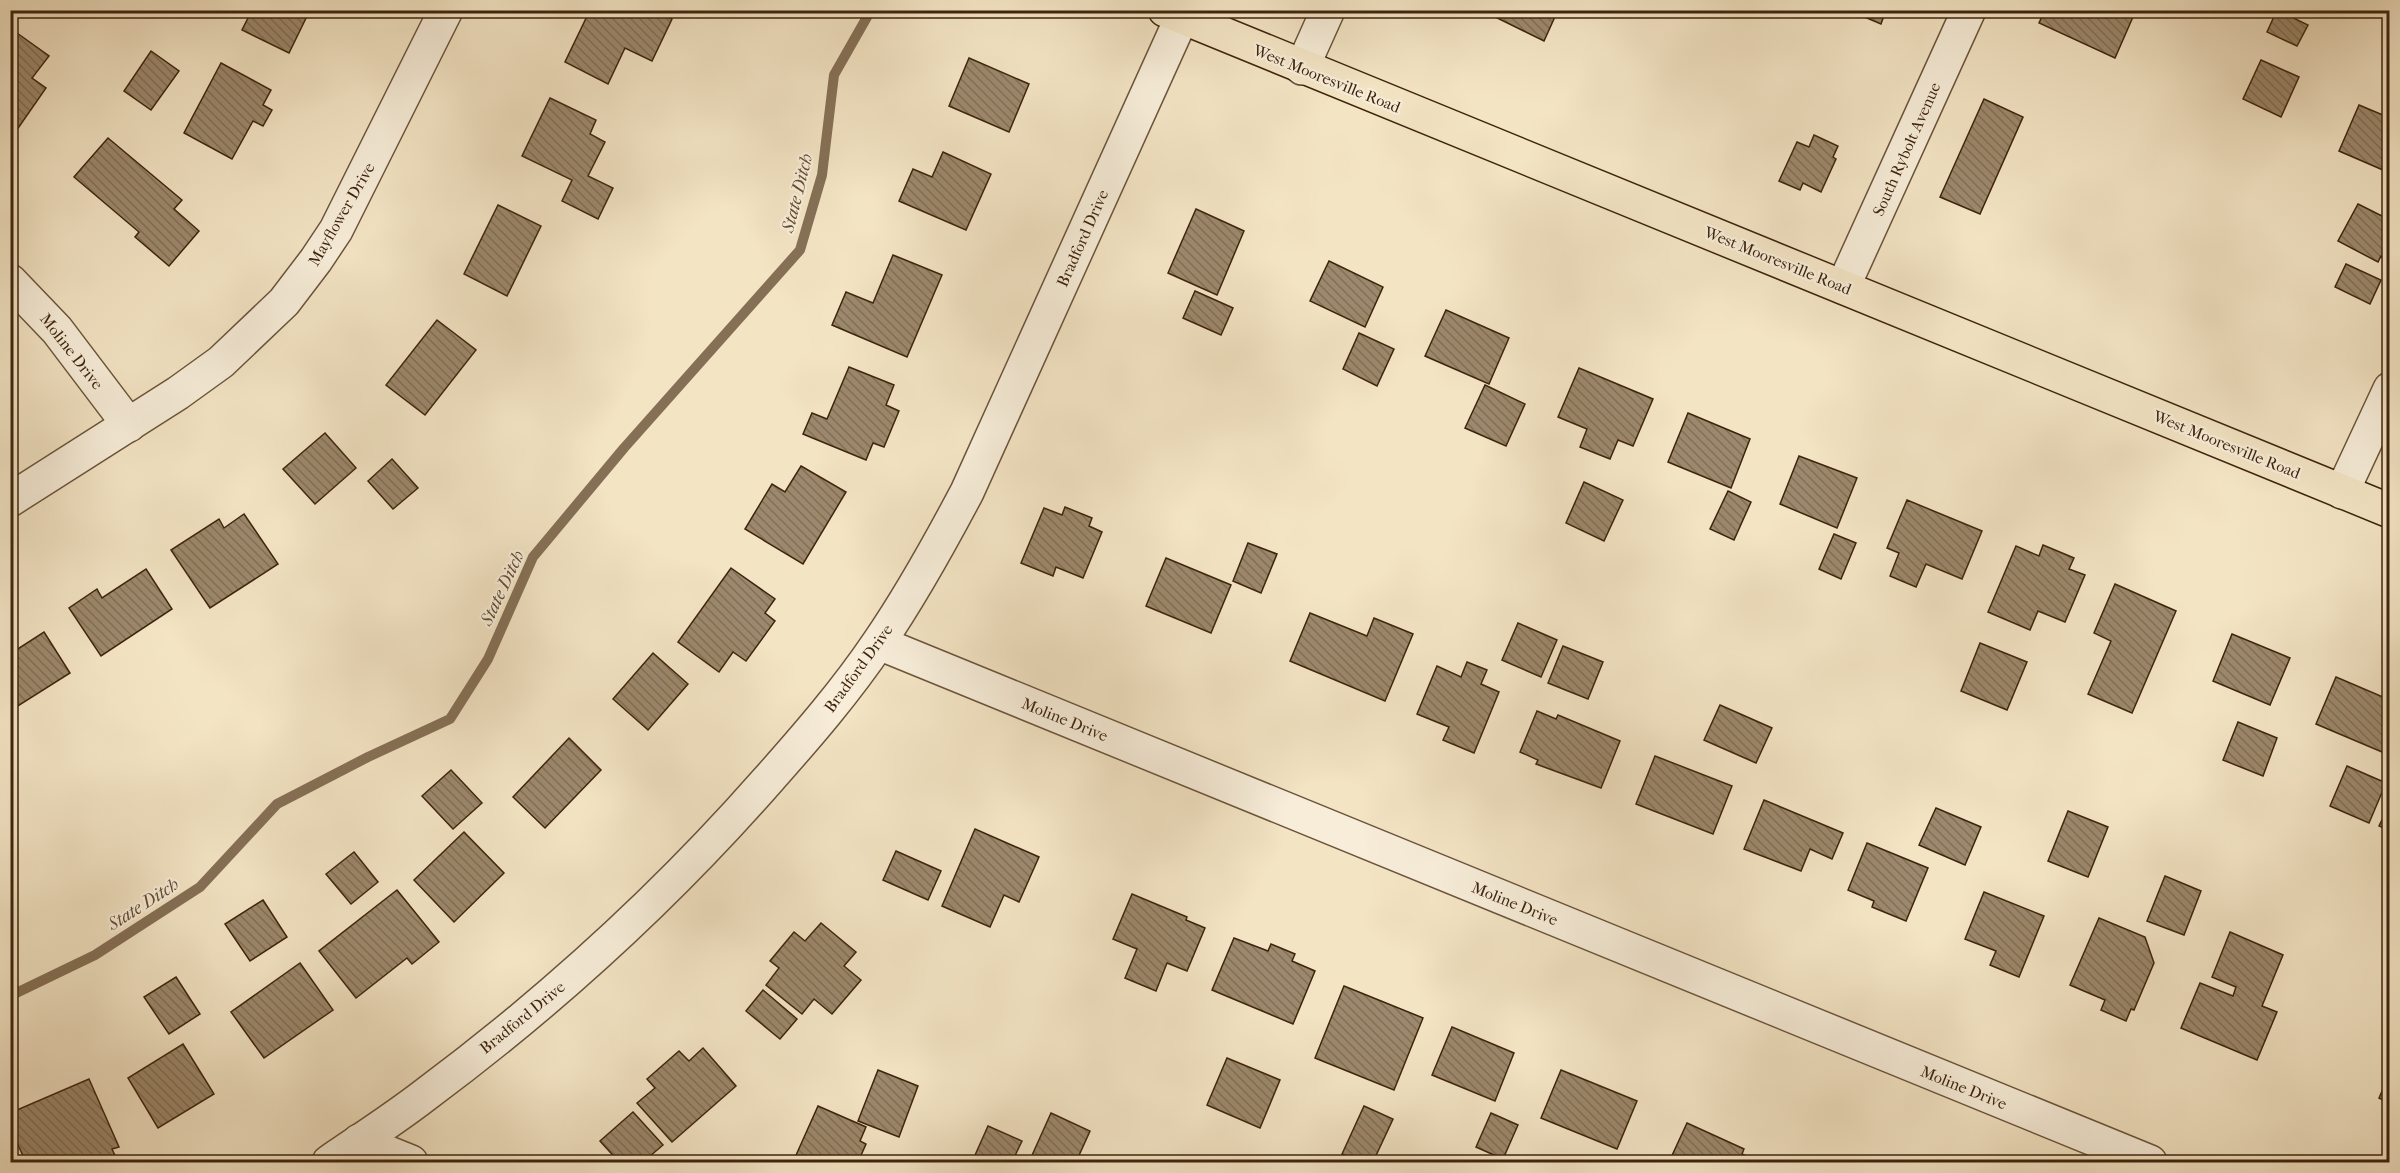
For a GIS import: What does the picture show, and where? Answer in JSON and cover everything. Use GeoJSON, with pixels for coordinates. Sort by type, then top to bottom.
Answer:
{"type":"FeatureCollection","features":[{"type":"Feature","properties":{"kind":"main road","name":"West Mooresville Road"},"geometry":{"type":"LineString","coordinates":[[1174,14],[2390,511]]}},
{"type":"Feature","properties":{"kind":"street","name":"Mayflower Drive"},"geometry":{"type":"LineString","coordinates":[[10,500],[221,363],[273,315],[322,252],[353,198],[446,10]]}},
{"type":"Feature","properties":{"kind":"street"},"geometry":{"type":"LineString","coordinates":[[1302,68],[1328,10]]}},
{"type":"Feature","properties":{"kind":"street","name":"South Rybolt Avenue"},"geometry":{"type":"LineString","coordinates":[[1843,287],[1968,10]]}},
{"type":"Feature","properties":{"kind":"street","name":"Bradford Drive"},"geometry":{"type":"LineString","coordinates":[[329,1162],[426,1095],[506,1033],[607,945],[680,874],[749,801],[815,727],[879,643],[936,552],[967,492],[1174,14]]}},
{"type":"Feature","properties":{"kind":"street","name":"Moline Drive"},"geometry":{"type":"LineString","coordinates":[[10,281],[57,330],[129,424]]}},
{"type":"Feature","properties":{"kind":"street"},"geometry":{"type":"LineString","coordinates":[[2343,492],[2390,388]]}},
{"type":"Feature","properties":{"kind":"street","name":"Moline Drive"},"geometry":{"type":"LineString","coordinates":[[879,643],[2150,1162]]}},
{"type":"Feature","properties":{"kind":"street"},"geometry":{"type":"LineString","coordinates":[[359,1141],[411,1162]]}},
{"type":"Feature","properties":{"kind":"building"},"geometry":{"type":"Polygon","coordinates":[[[252,10],[310,10],[289,53],[242,30],[252,10]]]}},
{"type":"Feature","properties":{"kind":"building"},"geometry":{"type":"Polygon","coordinates":[[[590,10],[654,10],[672,19],[652,61],[625,48],[608,84],[565,62],[590,10]]]}},
{"type":"Feature","properties":{"kind":"building"},"geometry":{"type":"Polygon","coordinates":[[[1481,10],[1558,10],[1544,41],[1481,10]]]}},
{"type":"Feature","properties":{"kind":"building"},"geometry":{"type":"Polygon","coordinates":[[[1848,10],[1886,10],[1881,24],[1848,10]]]}},
{"type":"Feature","properties":{"kind":"building"},"geometry":{"type":"Polygon","coordinates":[[[2045,10],[2136,10],[2115,58],[2039,23],[2045,10]]]}},
{"type":"Feature","properties":{"kind":"building"},"geometry":{"type":"Polygon","coordinates":[[[2277,10],[2308,25],[2297,46],[2267,32],[2277,10]]]}},
{"type":"Feature","properties":{"kind":"building"},"geometry":{"type":"Polygon","coordinates":[[[17,33],[49,56],[32,78],[46,88],[14,134],[10,132],[10,41],[17,33]]]}},
{"type":"Feature","properties":{"kind":"building"},"geometry":{"type":"Polygon","coordinates":[[[151,51],[179,71],[151,110],[124,91],[151,51]]]}},
{"type":"Feature","properties":{"kind":"building"},"geometry":{"type":"Polygon","coordinates":[[[969,58],[1029,84],[1009,132],[949,106],[969,58]]]}},
{"type":"Feature","properties":{"kind":"building"},"geometry":{"type":"Polygon","coordinates":[[[2261,60],[2299,77],[2281,117],[2243,99],[2261,60]]]}},
{"type":"Feature","properties":{"kind":"building"},"geometry":{"type":"Polygon","coordinates":[[[221,63],[271,90],[263,105],[272,110],[263,126],[253,121],[232,159],[184,133],[221,63]]]}},
{"type":"Feature","properties":{"kind":"building"},"geometry":{"type":"Polygon","coordinates":[[[550,98],[596,120],[590,134],[605,142],[588,176],[613,188],[598,219],[562,201],[572,180],[522,156],[550,98]]]}},
{"type":"Feature","properties":{"kind":"building"},"geometry":{"type":"Polygon","coordinates":[[[1984,99],[2023,117],[1980,214],[1940,197],[1984,99]]]}},
{"type":"Feature","properties":{"kind":"building"},"geometry":{"type":"Polygon","coordinates":[[[2359,105],[2390,118],[2390,173],[2339,151],[2359,105]]]}},
{"type":"Feature","properties":{"kind":"building"},"geometry":{"type":"Polygon","coordinates":[[[1814,135],[1838,146],[1833,157],[1836,159],[1821,192],[1803,183],[1800,190],[1779,181],[1797,142],[1809,147],[1814,135]]]}},
{"type":"Feature","properties":{"kind":"building"},"geometry":{"type":"Polygon","coordinates":[[[108,138],[182,200],[174,209],[199,231],[169,266],[135,237],[139,232],[74,177],[108,138]]]}},
{"type":"Feature","properties":{"kind":"building"},"geometry":{"type":"Polygon","coordinates":[[[943,152],[991,174],[966,230],[899,201],[913,169],[932,177],[943,152]]]}},
{"type":"Feature","properties":{"kind":"building"},"geometry":{"type":"Polygon","coordinates":[[[2358,204],[2390,220],[2390,260],[2381,256],[2378,262],[2338,241],[2358,204]]]}},
{"type":"Feature","properties":{"kind":"building"},"geometry":{"type":"Polygon","coordinates":[[[498,205],[541,226],[507,296],[464,274],[498,205]]]}},
{"type":"Feature","properties":{"kind":"building"},"geometry":{"type":"Polygon","coordinates":[[[1196,209],[1244,231],[1217,295],[1168,273],[1196,209]]]}},
{"type":"Feature","properties":{"kind":"building"},"geometry":{"type":"Polygon","coordinates":[[[893,255],[942,275],[907,357],[832,325],[846,292],[873,303],[893,255]]]}},
{"type":"Feature","properties":{"kind":"building"},"geometry":{"type":"Polygon","coordinates":[[[1329,261],[1383,287],[1365,327],[1310,301],[1329,261]]]}},
{"type":"Feature","properties":{"kind":"building"},"geometry":{"type":"Polygon","coordinates":[[[2346,264],[2381,280],[2370,304],[2335,287],[2346,264]]]}},
{"type":"Feature","properties":{"kind":"building"},"geometry":{"type":"Polygon","coordinates":[[[1195,291],[1233,308],[1221,335],[1183,318],[1195,291]]]}},
{"type":"Feature","properties":{"kind":"building"},"geometry":{"type":"Polygon","coordinates":[[[1446,310],[1509,338],[1489,384],[1425,356],[1446,310]]]}},
{"type":"Feature","properties":{"kind":"building"},"geometry":{"type":"Polygon","coordinates":[[[437,320],[476,350],[425,415],[386,385],[437,320]]]}},
{"type":"Feature","properties":{"kind":"building"},"geometry":{"type":"Polygon","coordinates":[[[1359,333],[1394,349],[1377,386],[1343,369],[1359,333]]]}},
{"type":"Feature","properties":{"kind":"building"},"geometry":{"type":"Polygon","coordinates":[[[849,367],[894,385],[886,405],[899,411],[884,447],[873,443],[866,460],[803,434],[812,413],[827,419],[849,367]]]}},
{"type":"Feature","properties":{"kind":"building"},"geometry":{"type":"Polygon","coordinates":[[[1579,368],[1653,399],[1633,446],[1618,440],[1610,459],[1580,447],[1587,429],[1558,417],[1579,368]]]}},
{"type":"Feature","properties":{"kind":"building"},"geometry":{"type":"Polygon","coordinates":[[[1485,385],[1525,404],[1506,446],[1465,428],[1485,385]]]}},
{"type":"Feature","properties":{"kind":"building"},"geometry":{"type":"Polygon","coordinates":[[[1688,413],[1750,439],[1731,488],[1668,462],[1688,413]]]}},
{"type":"Feature","properties":{"kind":"building"},"geometry":{"type":"Polygon","coordinates":[[[325,433],[356,468],[315,504],[283,469],[325,433]]]}},
{"type":"Feature","properties":{"kind":"building"},"geometry":{"type":"Polygon","coordinates":[[[1799,456],[1857,478],[1837,528],[1780,504],[1799,456]]]}},
{"type":"Feature","properties":{"kind":"building"},"geometry":{"type":"Polygon","coordinates":[[[392,459],[418,488],[393,509],[368,481],[392,459]]]}},
{"type":"Feature","properties":{"kind":"building"},"geometry":{"type":"Polygon","coordinates":[[[801,466],[846,492],[803,564],[745,529],[772,484],[785,492],[801,466]]]}},
{"type":"Feature","properties":{"kind":"building"},"geometry":{"type":"Polygon","coordinates":[[[1584,482],[1623,500],[1604,541],[1566,523],[1584,482]]]}},
{"type":"Feature","properties":{"kind":"building"},"geometry":{"type":"Polygon","coordinates":[[[1728,491],[1751,502],[1734,540],[1710,529],[1728,491]]]}},
{"type":"Feature","properties":{"kind":"building"},"geometry":{"type":"Polygon","coordinates":[[[1907,500],[1982,531],[1962,579],[1926,564],[1916,587],[1890,576],[1899,553],[1887,548],[1907,500]]]}},
{"type":"Feature","properties":{"kind":"building"},"geometry":{"type":"Polygon","coordinates":[[[1065,507],[1092,518],[1089,526],[1102,532],[1083,578],[1056,567],[1053,576],[1021,563],[1044,508],[1062,515],[1065,507]]]}},
{"type":"Feature","properties":{"kind":"building"},"geometry":{"type":"Polygon","coordinates":[[[244,514],[278,564],[210,608],[171,550],[219,519],[224,528],[244,514]]]}},
{"type":"Feature","properties":{"kind":"building"},"geometry":{"type":"Polygon","coordinates":[[[1834,534],[1856,543],[1841,579],[1819,569],[1834,534]]]}},
{"type":"Feature","properties":{"kind":"building"},"geometry":{"type":"Polygon","coordinates":[[[1248,543],[1277,554],[1261,593],[1233,581],[1248,543]]]}},
{"type":"Feature","properties":{"kind":"building"},"geometry":{"type":"Polygon","coordinates":[[[2043,545],[2074,558],[2069,569],[2085,575],[2065,622],[2038,611],[2030,630],[1988,612],[2016,546],[2039,556],[2043,545]]]}},
{"type":"Feature","properties":{"kind":"building"},"geometry":{"type":"Polygon","coordinates":[[[1166,558],[1231,585],[1211,633],[1146,606],[1166,558]]]}},
{"type":"Feature","properties":{"kind":"building"},"geometry":{"type":"Polygon","coordinates":[[[731,568],[775,599],[765,613],[775,621],[746,661],[733,652],[719,672],[678,642],[731,568]]]}},
{"type":"Feature","properties":{"kind":"building"},"geometry":{"type":"Polygon","coordinates":[[[146,569],[172,609],[101,656],[69,608],[97,589],[102,598],[146,569]]]}},
{"type":"Feature","properties":{"kind":"building"},"geometry":{"type":"Polygon","coordinates":[[[2115,584],[2176,611],[2132,713],[2088,694],[2111,641],[2094,633],[2115,584]]]}},
{"type":"Feature","properties":{"kind":"building"},"geometry":{"type":"Polygon","coordinates":[[[1310,613],[1367,636],[1374,618],[1413,634],[1385,701],[1290,661],[1310,613]]]}},
{"type":"Feature","properties":{"kind":"building"},"geometry":{"type":"Polygon","coordinates":[[[1518,623],[1557,640],[1541,677],[1502,660],[1518,623]]]}},
{"type":"Feature","properties":{"kind":"building"},"geometry":{"type":"Polygon","coordinates":[[[44,632],[70,673],[10,711],[10,654],[44,632]]]}},
{"type":"Feature","properties":{"kind":"building"},"geometry":{"type":"Polygon","coordinates":[[[2232,634],[2290,658],[2270,705],[2213,681],[2232,634]]]}},
{"type":"Feature","properties":{"kind":"building"},"geometry":{"type":"Polygon","coordinates":[[[1980,643],[2027,662],[2007,710],[1961,691],[1980,643]]]}},
{"type":"Feature","properties":{"kind":"building"},"geometry":{"type":"Polygon","coordinates":[[[1563,646],[1603,662],[1588,699],[1548,683],[1563,646]]]}},
{"type":"Feature","properties":{"kind":"building"},"geometry":{"type":"Polygon","coordinates":[[[653,653],[688,684],[648,730],[613,699],[653,653]]]}},
{"type":"Feature","properties":{"kind":"building"},"geometry":{"type":"Polygon","coordinates":[[[1467,662],[1487,670],[1481,684],[1499,692],[1474,753],[1443,740],[1449,727],[1417,714],[1437,666],[1461,677],[1467,662]]]}},
{"type":"Feature","properties":{"kind":"building"},"geometry":{"type":"Polygon","coordinates":[[[2336,677],[2390,700],[2390,734],[2382,752],[2316,724],[2336,677]]]}},
{"type":"Feature","properties":{"kind":"building"},"geometry":{"type":"Polygon","coordinates":[[[1720,705],[1772,728],[1756,763],[1704,740],[1720,705]]]}},
{"type":"Feature","properties":{"kind":"building"},"geometry":{"type":"Polygon","coordinates":[[[1537,711],[1556,719],[1558,715],[1620,741],[1601,788],[1536,764],[1538,760],[1520,752],[1537,711]]]}},
{"type":"Feature","properties":{"kind":"building"},"geometry":{"type":"Polygon","coordinates":[[[2238,722],[2277,738],[2263,776],[2223,760],[2238,722]]]}},
{"type":"Feature","properties":{"kind":"building"},"geometry":{"type":"Polygon","coordinates":[[[569,738],[601,770],[545,828],[513,797],[569,738]]]}},
{"type":"Feature","properties":{"kind":"building"},"geometry":{"type":"Polygon","coordinates":[[[1655,756],[1732,786],[1713,834],[1636,804],[1655,756]]]}},
{"type":"Feature","properties":{"kind":"building"},"geometry":{"type":"Polygon","coordinates":[[[2347,766],[2386,783],[2369,823],[2330,806],[2347,766]]]}},
{"type":"Feature","properties":{"kind":"building"},"geometry":{"type":"Polygon","coordinates":[[[451,770],[482,803],[453,829],[422,796],[451,770]]]}},
{"type":"Feature","properties":{"kind":"building"},"geometry":{"type":"Polygon","coordinates":[[[1764,800],[1843,833],[1832,859],[1810,849],[1801,871],[1744,849],[1764,800]]]}},
{"type":"Feature","properties":{"kind":"building"},"geometry":{"type":"Polygon","coordinates":[[[2390,804],[2390,831],[2379,826],[2390,804]]]}},
{"type":"Feature","properties":{"kind":"building"},"geometry":{"type":"Polygon","coordinates":[[[1936,808],[1981,827],[1965,865],[1919,845],[1936,808]]]}},
{"type":"Feature","properties":{"kind":"building"},"geometry":{"type":"Polygon","coordinates":[[[2068,811],[2108,827],[2088,877],[2048,861],[2068,811]]]}},
{"type":"Feature","properties":{"kind":"building"},"geometry":{"type":"Polygon","coordinates":[[[975,829],[1039,857],[1019,902],[1004,895],[990,927],[942,906],[975,829]]]}},
{"type":"Feature","properties":{"kind":"building"},"geometry":{"type":"Polygon","coordinates":[[[464,832],[504,873],[454,922],[414,880],[464,832]]]}},
{"type":"Feature","properties":{"kind":"building"},"geometry":{"type":"Polygon","coordinates":[[[1867,843],[1928,868],[1906,921],[1872,907],[1874,901],[1848,890],[1867,843]]]}},
{"type":"Feature","properties":{"kind":"building"},"geometry":{"type":"Polygon","coordinates":[[[896,851],[941,871],[928,900],[883,880],[896,851]]]}},
{"type":"Feature","properties":{"kind":"building"},"geometry":{"type":"Polygon","coordinates":[[[354,852],[378,882],[351,904],[326,874],[354,852]]]}},
{"type":"Feature","properties":{"kind":"building"},"geometry":{"type":"Polygon","coordinates":[[[2165,876],[2201,891],[2184,935],[2147,921],[2165,876]]]}},
{"type":"Feature","properties":{"kind":"building"},"geometry":{"type":"Polygon","coordinates":[[[397,890],[439,942],[412,964],[407,958],[356,998],[319,951],[397,890]]]}},
{"type":"Feature","properties":{"kind":"building"},"geometry":{"type":"Polygon","coordinates":[[[1984,892],[2044,916],[2019,977],[1990,965],[1996,951],[1965,939],[1984,892]]]}},
{"type":"Feature","properties":{"kind":"building"},"geometry":{"type":"Polygon","coordinates":[[[1132,894],[1187,917],[1186,920],[1205,928],[1187,971],[1167,963],[1156,991],[1125,978],[1137,949],[1113,939],[1132,894]]]}},
{"type":"Feature","properties":{"kind":"building"},"geometry":{"type":"Polygon","coordinates":[[[263,900],[287,937],[250,961],[225,924],[263,900]]]}},
{"type":"Feature","properties":{"kind":"building"},"geometry":{"type":"Polygon","coordinates":[[[2099,918],[2145,937],[2154,963],[2134,1010],[2131,1009],[2126,1021],[2101,1010],[2105,1000],[2070,985],[2099,918]]]}},
{"type":"Feature","properties":{"kind":"building"},"geometry":{"type":"Polygon","coordinates":[[[821,923],[856,952],[844,966],[861,980],[832,1014],[814,999],[802,1014],[766,985],[779,968],[770,961],[794,932],[805,941],[821,923]]]}},
{"type":"Feature","properties":{"kind":"building"},"geometry":{"type":"Polygon","coordinates":[[[2230,932],[2283,955],[2262,1006],[2277,1012],[2257,1060],[2181,1028],[2200,983],[2233,996],[2236,987],[2212,977],[2230,932]]]}},
{"type":"Feature","properties":{"kind":"building"},"geometry":{"type":"Polygon","coordinates":[[[1234,938],[1268,951],[1271,944],[1295,954],[1292,961],[1315,971],[1293,1024],[1212,990],[1234,938]]]}},
{"type":"Feature","properties":{"kind":"building"},"geometry":{"type":"Polygon","coordinates":[[[300,963],[333,1010],[264,1058],[231,1012],[300,963]]]}},
{"type":"Feature","properties":{"kind":"building"},"geometry":{"type":"Polygon","coordinates":[[[176,977],[200,1014],[169,1034],[144,997],[176,977]]]}},
{"type":"Feature","properties":{"kind":"building"},"geometry":{"type":"Polygon","coordinates":[[[1344,986],[1423,1018],[1394,1090],[1315,1058],[1344,986]]]}},
{"type":"Feature","properties":{"kind":"building"},"geometry":{"type":"Polygon","coordinates":[[[763,990],[797,1019],[780,1039],[746,1011],[763,990]]]}},
{"type":"Feature","properties":{"kind":"building"},"geometry":{"type":"Polygon","coordinates":[[[1452,1027],[1514,1053],[1495,1101],[1432,1075],[1452,1027]]]}},
{"type":"Feature","properties":{"kind":"building"},"geometry":{"type":"Polygon","coordinates":[[[183,1044],[214,1094],[158,1128],[128,1078],[183,1044]]]}},
{"type":"Feature","properties":{"kind":"building"},"geometry":{"type":"Polygon","coordinates":[[[703,1048],[736,1086],[672,1142],[637,1103],[655,1088],[647,1079],[679,1051],[689,1061],[703,1048]]]}},
{"type":"Feature","properties":{"kind":"building"},"geometry":{"type":"Polygon","coordinates":[[[1227,1058],[1280,1080],[1260,1128],[1207,1105],[1227,1058]]]}},
{"type":"Feature","properties":{"kind":"building"},"geometry":{"type":"Polygon","coordinates":[[[878,1070],[918,1086],[899,1137],[858,1121],[878,1070]]]}},
{"type":"Feature","properties":{"kind":"building"},"geometry":{"type":"Polygon","coordinates":[[[1561,1070],[1637,1101],[1617,1149],[1541,1118],[1561,1070]]]}},
{"type":"Feature","properties":{"kind":"building"},"geometry":{"type":"Polygon","coordinates":[[[2390,1073],[2390,1103],[2379,1098],[2390,1073]]]}},
{"type":"Feature","properties":{"kind":"building"},"geometry":{"type":"Polygon","coordinates":[[[89,1079],[119,1147],[112,1149],[117,1160],[110,1162],[26,1162],[10,1128],[10,1113],[89,1079]]]}},
{"type":"Feature","properties":{"kind":"building"},"geometry":{"type":"Polygon","coordinates":[[[818,1106],[866,1127],[860,1141],[866,1144],[858,1162],[793,1162],[818,1106]]]}},
{"type":"Feature","properties":{"kind":"building"},"geometry":{"type":"Polygon","coordinates":[[[1364,1106],[1393,1119],[1373,1162],[1362,1162],[1342,1154],[1364,1106]]]}},
{"type":"Feature","properties":{"kind":"building"},"geometry":{"type":"Polygon","coordinates":[[[633,1112],[663,1145],[643,1162],[619,1162],[600,1141],[633,1112]]]}},
{"type":"Feature","properties":{"kind":"building"},"geometry":{"type":"Polygon","coordinates":[[[1051,1113],[1090,1131],[1076,1162],[1029,1162],[1051,1113]]]}},
{"type":"Feature","properties":{"kind":"building"},"geometry":{"type":"Polygon","coordinates":[[[1491,1113],[1518,1125],[1503,1159],[1476,1147],[1491,1113]]]}},
{"type":"Feature","properties":{"kind":"building"},"geometry":{"type":"Polygon","coordinates":[[[1687,1123],[1744,1149],[1742,1154],[1760,1162],[1669,1162],[1687,1123]]]}},
{"type":"Feature","properties":{"kind":"building"},"geometry":{"type":"Polygon","coordinates":[[[988,1126],[1022,1141],[1012,1162],[972,1162],[988,1126]]]}},
{"type":"Feature","properties":{"kind":"waterway","name":"State Ditch"},"geometry":{"type":"LineString","coordinates":[[10,996],[95,955],[200,887],[277,804],[368,757],[450,719],[488,659],[533,557],[624,448],[800,250],[822,175],[834,75],[871,10]]}}]}
